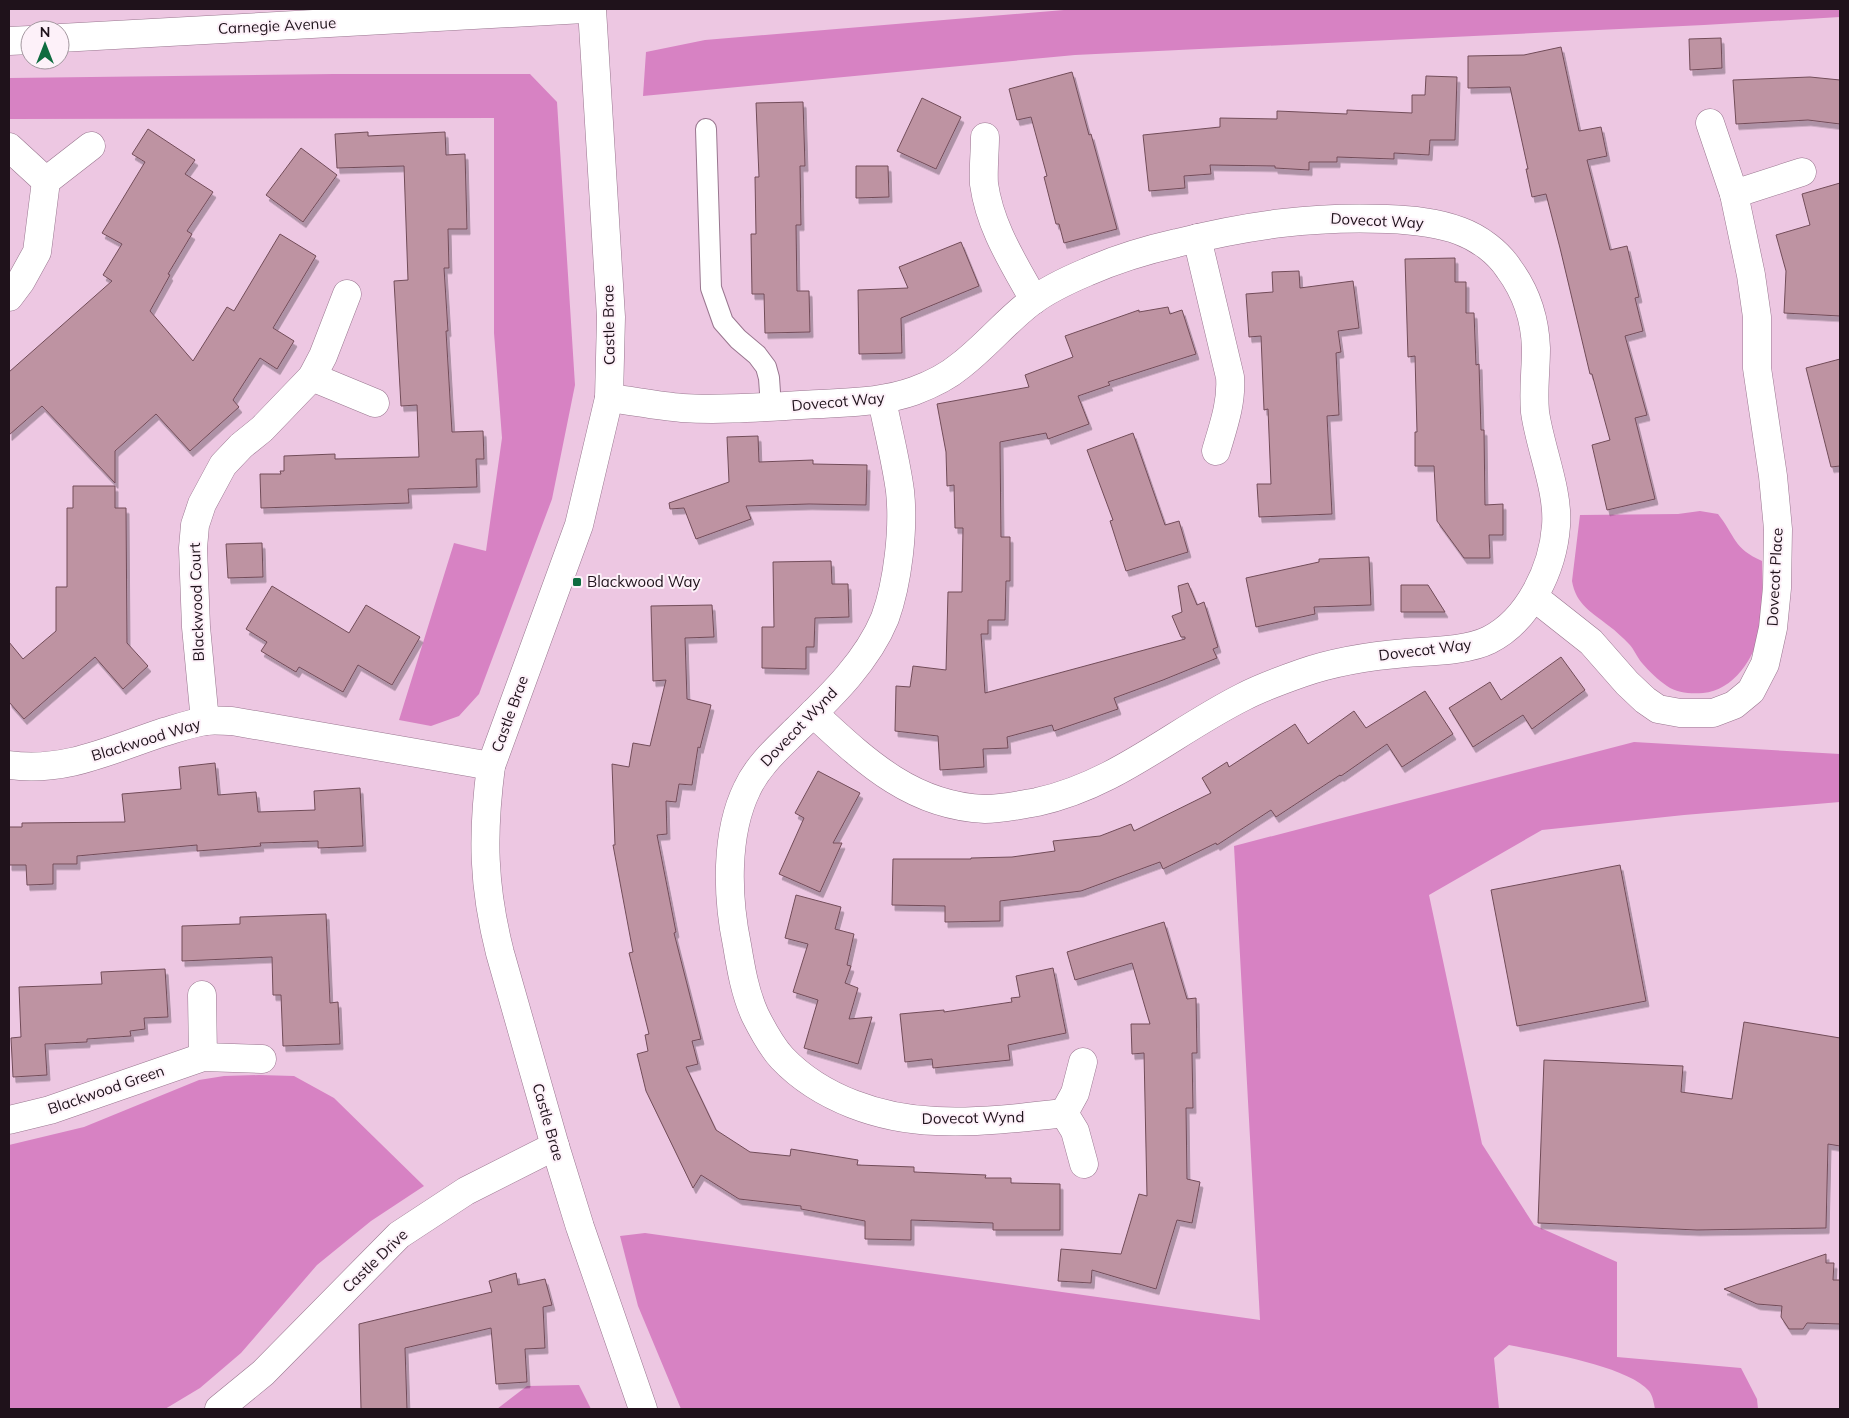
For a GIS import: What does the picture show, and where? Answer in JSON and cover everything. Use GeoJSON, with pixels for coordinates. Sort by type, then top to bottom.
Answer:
{"type":"FeatureCollection","features":[{"type":"Feature","properties":{"kind":"street","name":"Carnegie Avenue"},"geometry":{"type":"LineString","coordinates":[[70,37],[584,9]]}},
{"type":"Feature","properties":{"kind":"street","name":"Castle Brae"},"geometry":{"type":"LineString","coordinates":[[592,9],[611,317],[609,398],[579,525],[491,766],[484,842],[486,886],[492,922],[555,1146],[580,1227],[643,1409]]}},
{"type":"Feature","properties":{"kind":"street","name":"Dovecot Place"},"geometry":{"type":"LineString","coordinates":[[1534,597],[1590,642],[1627,683],[1658,709],[1680,713],[1713,713],[1734,705],[1751,691],[1765,664],[1773,628],[1777,588],[1778,529],[1773,476],[1757,368],[1757,317],[1751,276],[1734,194],[1710,123]]}},
{"type":"Feature","properties":{"kind":"street"},"geometry":{"type":"LineString","coordinates":[[985,137],[984,182],[989,209],[999,238],[1034,300]]}},
{"type":"Feature","properties":{"kind":"street"},"geometry":{"type":"LineString","coordinates":[[9,297],[37,252],[46,181],[91,146]]}},
{"type":"Feature","properties":{"kind":"street"},"geometry":{"type":"LineString","coordinates":[[9,147],[46,181]]}},
{"type":"Feature","properties":{"kind":"street"},"geometry":{"type":"LineString","coordinates":[[1734,194],[1802,172]]}},
{"type":"Feature","properties":{"kind":"street","name":"Dovecot Way"},"geometry":{"type":"LineString","coordinates":[[609,398],[683,408],[771,407],[882,400],[914,390],[958,368],[1034,300],[1085,273],[1126,257],[1252,226],[1322,218],[1401,220],[1440,225],[1462,232],[1497,254],[1510,269],[1524,294],[1536,341],[1535,412],[1541,446],[1553,488],[1556,526],[1546,573],[1534,597],[1510,625],[1487,641],[1443,651],[1373,656],[1331,663],[1304,672],[1268,685],[1239,699],[1116,773],[1091,785],[1064,796],[1004,808],[979,808],[947,803],[922,795],[897,783],[863,759],[813,713]]}},
{"type":"Feature","properties":{"kind":"street"},"geometry":{"type":"LineString","coordinates":[[1197,238],[1231,389],[1216,451]]}},
{"type":"Feature","properties":{"kind":"street","name":"Blackwood Court"},"geometry":{"type":"LineString","coordinates":[[205,721],[196,627],[193,548],[195,525],[202,504],[223,465],[241,446],[262,429],[312,377],[323,356],[347,294]]}},
{"type":"Feature","properties":{"kind":"street"},"geometry":{"type":"LineString","coordinates":[[312,377],[375,403]]}},
{"type":"Feature","properties":{"kind":"street","name":"Dovecot Wynd"},"geometry":{"type":"LineString","coordinates":[[882,400],[900,491],[900,541],[892,592],[884,618],[863,657],[758,771],[746,790],[736,821],[731,850],[730,880],[734,935],[745,988],[754,1014],[782,1058],[820,1088],[843,1100],[870,1110],[901,1117],[936,1121],[1006,1120],[1064,1114]]}},
{"type":"Feature","properties":{"kind":"street","name":"Blackwood Way"},"geometry":{"type":"LineString","coordinates":[[9,765],[48,767],[75,762],[178,728],[205,721],[232,721],[491,766]]}},
{"type":"Feature","properties":{"kind":"street"},"geometry":{"type":"LineString","coordinates":[[202,995],[203,1057]]}},
{"type":"Feature","properties":{"kind":"street","name":"Blackwood Green"},"geometry":{"type":"LineString","coordinates":[[9,1120],[50,1110],[203,1057],[262,1059]]}},
{"type":"Feature","properties":{"kind":"street"},"geometry":{"type":"LineString","coordinates":[[1083,1062],[1075,1093],[1064,1114],[1075,1132],[1084,1164]]}},
{"type":"Feature","properties":{"kind":"street","name":"Castle Drive"},"geometry":{"type":"LineString","coordinates":[[219,1409],[263,1373],[399,1235],[466,1191],[555,1146]]}},
{"type":"Feature","properties":{"kind":"lane"},"geometry":{"type":"LineString","coordinates":[[706,129],[711,288],[723,322],[766,367],[769,378],[771,407]]}},
{"type":"Feature","properties":{"kind":"shaded area"},"geometry":{"type":"Polygon","coordinates":[[[1076,9],[1840,9],[1840,17],[1075,55],[643,96],[646,52],[705,40],[1076,9]]]}},
{"type":"Feature","properties":{"kind":"shaded area"},"geometry":{"type":"Polygon","coordinates":[[[334,74],[530,74],[557,102],[575,385],[552,499],[479,694],[459,716],[431,726],[399,720],[454,543],[486,551],[502,438],[494,333],[494,118],[9,119],[9,78],[334,74]]]}},
{"type":"Feature","properties":{"kind":"shaded area"},"geometry":{"type":"Polygon","coordinates":[[[1700,511],[1718,514],[1740,546],[1762,561],[1761,621],[1754,651],[1741,671],[1733,679],[1714,691],[1703,693],[1680,692],[1664,684],[1654,675],[1642,663],[1629,644],[1581,602],[1572,581],[1580,515],[1678,514],[1700,511]]]}},
{"type":"Feature","properties":{"kind":"shaded area"},"geometry":{"type":"Polygon","coordinates":[[[1634,742],[1840,754],[1840,802],[1684,815],[1542,830],[1429,895],[1482,1144],[1534,1225],[1617,1262],[1617,1357],[1741,1368],[1757,1399],[1758,1409],[1655,1409],[1649,1391],[1638,1382],[1623,1374],[1584,1361],[1509,1345],[1494,1358],[1499,1409],[681,1409],[638,1306],[620,1236],[645,1233],[1260,1320],[1234,846],[1634,742]]]}},
{"type":"Feature","properties":{"kind":"shaded area"},"geometry":{"type":"Polygon","coordinates":[[[224,1076],[294,1076],[334,1098],[424,1186],[371,1221],[317,1265],[241,1353],[200,1388],[165,1409],[9,1409],[9,1145],[84,1127],[199,1080],[224,1076]]]}},
{"type":"Feature","properties":{"kind":"shaded area"},"geometry":{"type":"Polygon","coordinates":[[[579,1385],[591,1409],[497,1409],[527,1386],[579,1385]]]}},
{"type":"Feature","properties":{"kind":"building"},"geometry":{"type":"Polygon","coordinates":[[[1721,38],[1722,68],[1690,70],[1689,39],[1721,38]]]}},
{"type":"Feature","properties":{"kind":"building"},"geometry":{"type":"Polygon","coordinates":[[[1561,47],[1579,131],[1601,127],[1607,156],[1587,160],[1610,250],[1627,246],[1639,297],[1635,298],[1643,331],[1625,336],[1647,415],[1635,418],[1655,499],[1607,510],[1592,445],[1610,440],[1592,374],[1590,374],[1546,194],[1532,197],[1526,169],[1528,169],[1510,87],[1468,88],[1468,56],[1524,55],[1561,47]]]}},
{"type":"Feature","properties":{"kind":"building"},"geometry":{"type":"Polygon","coordinates":[[[1072,72],[1117,229],[1064,243],[1059,224],[1056,224],[1044,177],[1047,176],[1031,117],[1017,120],[1009,89],[1072,72]]]}},
{"type":"Feature","properties":{"kind":"building"},"geometry":{"type":"Polygon","coordinates":[[[1426,76],[1457,77],[1455,140],[1430,140],[1429,155],[1394,153],[1394,159],[1337,157],[1337,162],[1309,162],[1309,170],[1275,168],[1275,166],[1210,165],[1211,174],[1184,176],[1185,188],[1149,191],[1143,135],[1220,127],[1220,118],[1277,119],[1277,111],[1347,114],[1347,110],[1412,113],[1412,95],[1425,95],[1426,76]]]}},
{"type":"Feature","properties":{"kind":"building"},"geometry":{"type":"Polygon","coordinates":[[[1810,77],[1840,80],[1840,124],[1808,120],[1736,124],[1733,80],[1810,77]]]}},
{"type":"Feature","properties":{"kind":"building"},"geometry":{"type":"Polygon","coordinates":[[[922,98],[961,117],[936,169],[897,151],[922,98]]]}},
{"type":"Feature","properties":{"kind":"building"},"geometry":{"type":"Polygon","coordinates":[[[803,102],[805,166],[800,166],[801,225],[796,225],[797,291],[809,291],[810,332],[765,333],[764,294],[752,294],[751,234],[756,234],[755,177],[759,177],[756,103],[803,102]]]}},
{"type":"Feature","properties":{"kind":"building"},"geometry":{"type":"Polygon","coordinates":[[[148,129],[195,160],[185,174],[213,192],[187,231],[192,234],[168,274],[170,275],[150,311],[193,361],[227,307],[234,311],[280,234],[316,256],[273,328],[294,341],[277,369],[260,358],[233,400],[239,407],[190,451],[156,414],[115,451],[115,483],[42,406],[9,435],[9,372],[112,281],[103,275],[122,244],[102,233],[145,162],[132,154],[148,129]]]}},
{"type":"Feature","properties":{"kind":"building"},"geometry":{"type":"Polygon","coordinates":[[[368,132],[368,136],[445,132],[446,155],[465,154],[467,229],[448,229],[449,268],[444,268],[448,331],[446,331],[452,432],[483,431],[484,459],[476,459],[477,487],[408,489],[409,503],[261,508],[260,474],[281,474],[280,471],[284,471],[284,456],[335,454],[335,459],[419,457],[417,405],[401,406],[394,281],[408,280],[404,166],[337,168],[335,134],[368,132]]]}},
{"type":"Feature","properties":{"kind":"building"},"geometry":{"type":"Polygon","coordinates":[[[301,148],[337,175],[303,222],[266,195],[301,148]]]}},
{"type":"Feature","properties":{"kind":"building"},"geometry":{"type":"Polygon","coordinates":[[[856,166],[888,166],[889,197],[856,198],[856,166]]]}},
{"type":"Feature","properties":{"kind":"building"},"geometry":{"type":"Polygon","coordinates":[[[1840,183],[1840,316],[1784,313],[1786,271],[1776,235],[1810,225],[1802,194],[1840,183]]]}},
{"type":"Feature","properties":{"kind":"building"},"geometry":{"type":"Polygon","coordinates":[[[961,242],[979,286],[901,318],[902,353],[859,354],[858,290],[908,288],[899,267],[961,242]]]}},
{"type":"Feature","properties":{"kind":"building"},"geometry":{"type":"Polygon","coordinates":[[[1455,258],[1455,282],[1466,282],[1466,313],[1474,313],[1476,365],[1479,364],[1481,430],[1484,430],[1485,505],[1503,504],[1503,535],[1489,535],[1490,558],[1464,558],[1437,521],[1434,466],[1415,466],[1415,432],[1417,432],[1415,356],[1408,357],[1405,259],[1455,258]]]}},
{"type":"Feature","properties":{"kind":"building"},"geometry":{"type":"Polygon","coordinates":[[[1299,271],[1300,288],[1353,281],[1359,328],[1338,331],[1341,352],[1336,353],[1339,415],[1327,416],[1332,514],[1259,517],[1257,484],[1271,484],[1268,409],[1264,410],[1261,336],[1249,337],[1246,294],[1273,292],[1272,272],[1299,271]]]}},
{"type":"Feature","properties":{"kind":"building"},"geometry":{"type":"Polygon","coordinates":[[[1168,307],[1170,314],[1182,310],[1196,354],[1108,382],[1110,385],[1078,396],[1089,424],[1048,439],[1046,433],[1000,442],[1001,537],[1010,537],[1010,581],[1006,581],[1005,620],[988,620],[988,634],[981,634],[985,693],[1185,639],[1185,637],[1181,637],[1172,616],[1182,612],[1178,586],[1188,583],[1197,605],[1204,602],[1218,647],[1213,649],[1217,658],[1114,698],[1118,709],[1054,731],[1052,725],[1007,737],[1008,748],[983,749],[984,767],[940,770],[938,736],[895,731],[896,686],[910,687],[913,666],[946,670],[948,592],[962,592],[963,528],[955,528],[954,485],[947,486],[946,452],[937,404],[1029,387],[1025,375],[1073,357],[1065,336],[1139,310],[1139,312],[1168,307]]]}},
{"type":"Feature","properties":{"kind":"building"},"geometry":{"type":"Polygon","coordinates":[[[1840,359],[1840,466],[1831,467],[1806,368],[1840,359]]]}},
{"type":"Feature","properties":{"kind":"building"},"geometry":{"type":"Polygon","coordinates":[[[1133,433],[1165,525],[1179,521],[1188,552],[1126,571],[1110,521],[1113,520],[1087,450],[1133,433]]]}},
{"type":"Feature","properties":{"kind":"building"},"geometry":{"type":"Polygon","coordinates":[[[758,436],[759,462],[813,460],[813,464],[867,465],[866,505],[746,506],[751,519],[696,539],[684,508],[670,509],[669,503],[729,482],[727,437],[758,436]]]}},
{"type":"Feature","properties":{"kind":"building"},"geometry":{"type":"Polygon","coordinates":[[[73,486],[115,486],[115,508],[126,508],[127,643],[148,666],[123,689],[95,657],[24,719],[9,702],[9,642],[23,659],[56,631],[56,587],[67,587],[67,508],[73,508],[73,486]]]}},
{"type":"Feature","properties":{"kind":"building"},"geometry":{"type":"Polygon","coordinates":[[[262,543],[263,577],[228,578],[226,544],[262,543]]]}},
{"type":"Feature","properties":{"kind":"building"},"geometry":{"type":"Polygon","coordinates":[[[1369,557],[1371,605],[1314,607],[1315,614],[1256,627],[1246,578],[1319,562],[1319,559],[1369,557]]]}},
{"type":"Feature","properties":{"kind":"building"},"geometry":{"type":"Polygon","coordinates":[[[831,561],[832,584],[848,584],[849,617],[815,618],[814,647],[806,647],[806,669],[762,668],[762,627],[774,627],[773,562],[831,561]]]}},
{"type":"Feature","properties":{"kind":"building"},"geometry":{"type":"Polygon","coordinates":[[[1401,585],[1428,585],[1445,612],[1401,612],[1401,585]]]}},
{"type":"Feature","properties":{"kind":"building"},"geometry":{"type":"Polygon","coordinates":[[[272,586],[349,633],[366,605],[420,637],[392,685],[358,665],[343,692],[299,667],[296,672],[261,651],[267,642],[246,629],[272,586]]]}},
{"type":"Feature","properties":{"kind":"building"},"geometry":{"type":"Polygon","coordinates":[[[712,605],[714,637],[685,638],[687,699],[711,705],[700,748],[698,747],[692,785],[679,784],[676,802],[666,801],[667,834],[657,835],[676,932],[674,933],[701,1039],[692,1041],[698,1064],[686,1067],[716,1130],[750,1152],[790,1156],[791,1149],[858,1160],[857,1165],[914,1167],[914,1172],[986,1175],[985,1178],[1011,1178],[1011,1183],[1060,1184],[1060,1230],[993,1230],[993,1223],[911,1220],[911,1240],[865,1239],[865,1221],[801,1209],[801,1206],[739,1199],[701,1175],[693,1188],[646,1091],[637,1054],[648,1051],[645,1035],[649,1034],[629,953],[633,952],[613,845],[615,845],[612,764],[629,767],[633,743],[650,746],[666,680],[653,681],[651,606],[712,605]]]}},
{"type":"Feature","properties":{"kind":"building"},"geometry":{"type":"Polygon","coordinates":[[[1561,657],[1585,690],[1532,729],[1523,715],[1473,747],[1449,708],[1490,682],[1501,700],[1561,657]]]}},
{"type":"Feature","properties":{"kind":"building"},"geometry":{"type":"Polygon","coordinates":[[[1425,691],[1453,734],[1402,767],[1387,744],[1276,817],[1271,810],[1217,845],[1216,843],[1163,869],[1160,862],[1081,891],[1000,901],[1000,921],[945,922],[945,906],[892,905],[893,859],[1012,857],[1055,851],[1053,841],[1100,836],[1131,824],[1134,831],[1211,793],[1202,778],[1227,762],[1229,767],[1295,724],[1308,744],[1354,711],[1366,728],[1425,691]]]}},
{"type":"Feature","properties":{"kind":"building"},"geometry":{"type":"Polygon","coordinates":[[[215,763],[218,795],[256,792],[258,812],[315,810],[314,791],[360,788],[363,846],[318,848],[318,841],[260,843],[261,846],[197,851],[197,845],[77,856],[77,864],[53,864],[53,884],[27,885],[26,865],[9,865],[9,827],[22,827],[22,823],[125,822],[122,794],[181,789],[179,767],[215,763]]]}},
{"type":"Feature","properties":{"kind":"building"},"geometry":{"type":"Polygon","coordinates":[[[818,771],[860,793],[833,843],[842,843],[820,892],[779,874],[804,818],[795,813],[818,771]]]}},
{"type":"Feature","properties":{"kind":"building"},"geometry":{"type":"Polygon","coordinates":[[[1620,865],[1646,1001],[1517,1026],[1491,890],[1620,865]]]}},
{"type":"Feature","properties":{"kind":"building"},"geometry":{"type":"Polygon","coordinates":[[[796,895],[841,907],[835,929],[854,934],[847,965],[851,966],[845,983],[858,988],[849,1019],[872,1017],[858,1064],[804,1048],[818,1000],[793,992],[808,944],[785,938],[796,895]]]}},
{"type":"Feature","properties":{"kind":"building"},"geometry":{"type":"Polygon","coordinates":[[[326,914],[330,1003],[338,1002],[340,1044],[283,1046],[281,995],[273,995],[272,957],[182,961],[182,926],[240,924],[240,917],[326,914]]]}},
{"type":"Feature","properties":{"kind":"building"},"geometry":{"type":"Polygon","coordinates":[[[1164,922],[1187,999],[1196,998],[1197,1053],[1192,1053],[1193,1108],[1186,1108],[1187,1179],[1200,1182],[1192,1223],[1177,1220],[1156,1289],[1092,1270],[1091,1283],[1058,1281],[1061,1249],[1121,1254],[1139,1194],[1147,1196],[1144,1053],[1132,1054],[1131,1024],[1150,1024],[1132,963],[1075,980],[1067,952],[1164,922]]]}},
{"type":"Feature","properties":{"kind":"building"},"geometry":{"type":"Polygon","coordinates":[[[1053,968],[1066,1033],[1008,1045],[1010,1060],[933,1068],[932,1059],[905,1062],[900,1014],[944,1010],[944,1012],[1012,1002],[1011,998],[1020,997],[1016,976],[1053,968]]]}},
{"type":"Feature","properties":{"kind":"building"},"geometry":{"type":"Polygon","coordinates":[[[165,969],[168,1017],[144,1018],[145,1029],[130,1031],[131,1036],[87,1039],[87,1042],[45,1044],[47,1075],[13,1077],[11,1038],[21,1037],[19,987],[102,984],[101,972],[165,969]]]}},
{"type":"Feature","properties":{"kind":"building"},"geometry":{"type":"Polygon","coordinates":[[[1744,1022],[1840,1038],[1840,1146],[1828,1144],[1826,1228],[1697,1230],[1538,1223],[1544,1060],[1683,1066],[1681,1092],[1732,1099],[1744,1022]]]}},
{"type":"Feature","properties":{"kind":"building"},"geometry":{"type":"Polygon","coordinates":[[[1826,1254],[1826,1263],[1834,1263],[1833,1280],[1840,1280],[1840,1324],[1807,1323],[1803,1329],[1789,1329],[1781,1317],[1782,1306],[1757,1304],[1724,1289],[1826,1254]]]}},
{"type":"Feature","properties":{"kind":"building"},"geometry":{"type":"Polygon","coordinates":[[[516,1273],[518,1285],[545,1279],[552,1305],[543,1307],[545,1348],[525,1349],[527,1382],[496,1384],[491,1328],[405,1348],[407,1409],[361,1409],[359,1324],[492,1292],[489,1281],[516,1273]]]}},
{"type":"Feature","properties":{"kind":"place","name":"Blackwood Way"},"geometry":{"type":"Point","coordinates":[577,582]}}]}
